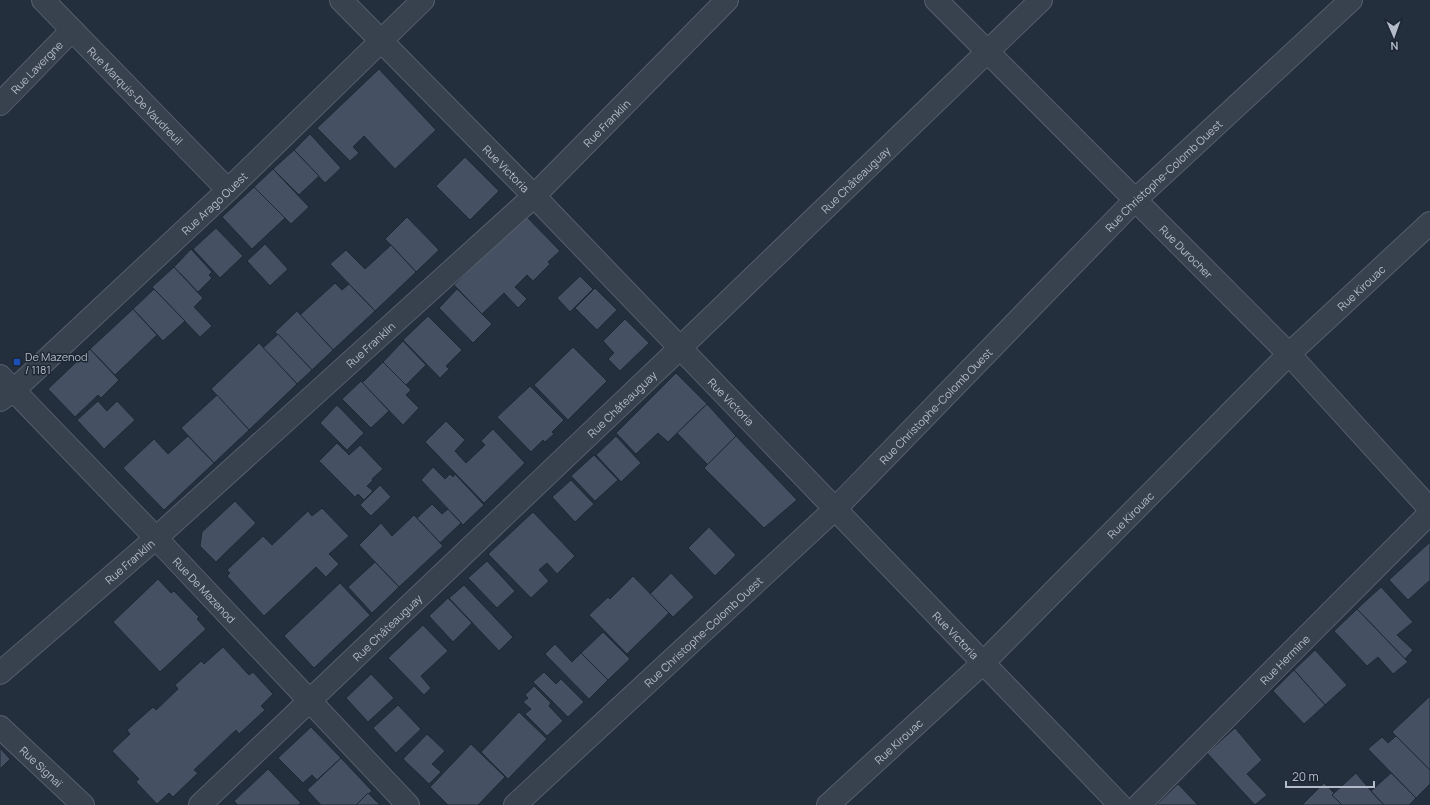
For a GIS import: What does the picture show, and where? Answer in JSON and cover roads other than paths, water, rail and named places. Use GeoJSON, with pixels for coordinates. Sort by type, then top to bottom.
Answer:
{"type":"FeatureCollection","features":[{"type":"Feature","properties":{"kind":"street","name":"Rue Marquis-De Vaudreuil"},"geometry":{"type":"LineString","coordinates":[[43,0],[228,190]]}},
{"type":"Feature","properties":{"kind":"street","name":"Rue Victoria"},"geometry":{"type":"LineString","coordinates":[[341,0],[534,196],[1120,805]]}},
{"type":"Feature","properties":{"kind":"street","name":"Rue Arago Ouest"},"geometry":{"type":"LineString","coordinates":[[5,389],[228,190],[423,0]]}},
{"type":"Feature","properties":{"kind":"street","name":"Rue Franklin"},"geometry":{"type":"LineString","coordinates":[[0,673],[156,538],[534,196],[727,0]]}},
{"type":"Feature","properties":{"kind":"street","name":"Rue Durocher"},"geometry":{"type":"LineString","coordinates":[[936,0],[1289,354],[1430,509]]}},
{"type":"Feature","properties":{"kind":"street","name":"Rue Châteauguay"},"geometry":{"type":"LineString","coordinates":[[200,805],[310,702],[680,348],[1041,0]]}},
{"type":"Feature","properties":{"kind":"street","name":"Rue Christophe-Colomb Ouest"},"geometry":{"type":"LineString","coordinates":[[515,805],[835,509],[1135,200],[1351,0]]}},
{"type":"Feature","properties":{"kind":"street","name":"Rue Lavergne"},"geometry":{"type":"LineString","coordinates":[[0,104],[72,30]]}},
{"type":"Feature","properties":{"kind":"street","name":"Rue Kirouac"},"geometry":{"type":"LineString","coordinates":[[828,805],[983,663],[1289,354],[1430,223]]}},
{"type":"Feature","properties":{"kind":"street","name":"Rue De Mazenod"},"geometry":{"type":"LineString","coordinates":[[5,389],[156,538],[408,805]]}},
{"type":"Feature","properties":{"kind":"street","name":"Rue Hermine"},"geometry":{"type":"LineString","coordinates":[[1139,805],[1430,513]]}},
{"type":"Feature","properties":{"kind":"street","name":"Rue Signaï"},"geometry":{"type":"LineString","coordinates":[[0,727],[83,805]]}},
{"type":"Feature","properties":{"kind":"place","name":"De Mazenod / 1181"},"geometry":{"type":"Point","coordinates":[17,362]}}]}
